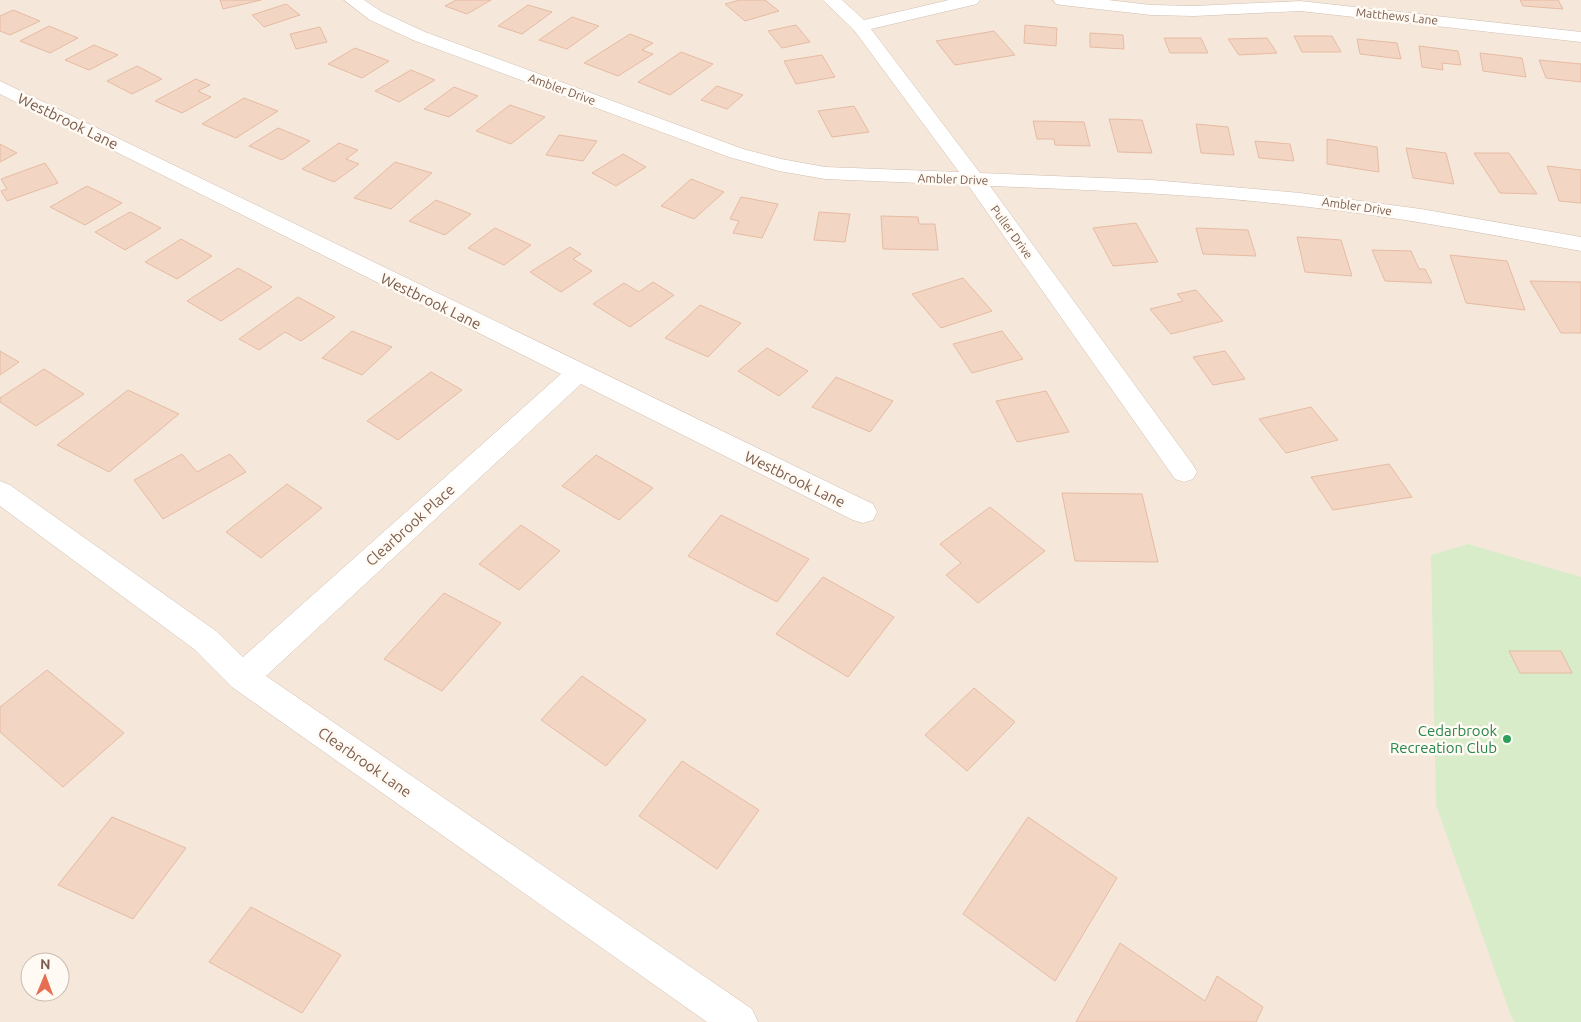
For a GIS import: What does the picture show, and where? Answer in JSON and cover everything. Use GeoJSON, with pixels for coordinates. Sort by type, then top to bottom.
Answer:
{"type":"FeatureCollection","features":[{"type":"Feature","properties":{"kind":"street","name":"Ambler Drive"},"geometry":{"type":"LineString","coordinates":[[353,0],[376,16],[418,36],[736,153],[779,165],[825,173],[1165,187],[1334,202],[1581,244]]}},
{"type":"Feature","properties":{"kind":"street","name":"Puller Drive"},"geometry":{"type":"LineString","coordinates":[[832,0],[860,26],[974,179],[1184,472]]}},
{"type":"Feature","properties":{"kind":"street"},"geometry":{"type":"LineString","coordinates":[[860,26],[971,0]]}},
{"type":"Feature","properties":{"kind":"street","name":"Matthews Lane"},"geometry":{"type":"LineString","coordinates":[[1062,0],[1177,11],[1299,3],[1581,37]]}},
{"type":"Feature","properties":{"kind":"street","name":"Westbrook Lane"},"geometry":{"type":"LineString","coordinates":[[0,87],[577,373],[863,512]]}},
{"type":"Feature","properties":{"kind":"street","name":"Clearbrook Place"},"geometry":{"type":"LineString","coordinates":[[243,677],[577,373]]}},
{"type":"Feature","properties":{"kind":"street","name":"Clearbrook Lane"},"geometry":{"type":"LineString","coordinates":[[0,492],[205,640],[243,677],[739,1022]]}},
{"type":"Feature","properties":{"kind":"shaded area"},"geometry":{"type":"Polygon","coordinates":[[[0,0],[1581,0],[1581,1022],[0,1022],[0,0]]]}},
{"type":"Feature","properties":{"kind":"green space","name":"Cedarbrook Recreation Club"},"geometry":{"type":"Polygon","coordinates":[[[1468,544],[1581,577],[1581,1022],[1515,1022],[1511,1016],[1436,805],[1431,555],[1468,544]]]}},
{"type":"Feature","properties":{"kind":"building"},"geometry":{"type":"Polygon","coordinates":[[[220,0],[261,0],[223,9],[220,0]]]}},
{"type":"Feature","properties":{"kind":"building"},"geometry":{"type":"Polygon","coordinates":[[[456,0],[491,0],[467,14],[445,6],[456,0]]]}},
{"type":"Feature","properties":{"kind":"building"},"geometry":{"type":"Polygon","coordinates":[[[740,0],[765,0],[779,11],[745,21],[725,4],[740,0]]]}},
{"type":"Feature","properties":{"kind":"building"},"geometry":{"type":"Polygon","coordinates":[[[1520,0],[1558,0],[1563,9],[1523,6],[1520,0]]]}},
{"type":"Feature","properties":{"kind":"building"},"geometry":{"type":"Polygon","coordinates":[[[286,4],[300,15],[264,27],[252,15],[286,4]]]}},
{"type":"Feature","properties":{"kind":"building"},"geometry":{"type":"Polygon","coordinates":[[[528,5],[552,12],[522,34],[498,26],[528,5]]]}},
{"type":"Feature","properties":{"kind":"building"},"geometry":{"type":"Polygon","coordinates":[[[13,10],[40,21],[10,35],[0,31],[0,16],[13,10]]]}},
{"type":"Feature","properties":{"kind":"building"},"geometry":{"type":"Polygon","coordinates":[[[572,17],[599,26],[567,49],[539,40],[572,17]]]}},
{"type":"Feature","properties":{"kind":"building"},"geometry":{"type":"Polygon","coordinates":[[[796,25],[810,42],[782,48],[768,31],[796,25]]]}},
{"type":"Feature","properties":{"kind":"building"},"geometry":{"type":"Polygon","coordinates":[[[1025,25],[1057,28],[1056,46],[1024,43],[1025,25]]]}},
{"type":"Feature","properties":{"kind":"building"},"geometry":{"type":"Polygon","coordinates":[[[49,26],[78,38],[50,53],[20,41],[49,26]]]}},
{"type":"Feature","properties":{"kind":"building"},"geometry":{"type":"Polygon","coordinates":[[[320,27],[327,42],[296,49],[290,34],[320,27]]]}},
{"type":"Feature","properties":{"kind":"building"},"geometry":{"type":"Polygon","coordinates":[[[994,31],[1015,55],[955,65],[936,41],[994,31]]]}},
{"type":"Feature","properties":{"kind":"building"},"geometry":{"type":"Polygon","coordinates":[[[1090,33],[1123,35],[1124,49],[1090,47],[1090,33]]]}},
{"type":"Feature","properties":{"kind":"building"},"geometry":{"type":"Polygon","coordinates":[[[630,34],[653,43],[642,50],[653,54],[618,76],[584,63],[630,34]]]}},
{"type":"Feature","properties":{"kind":"building"},"geometry":{"type":"Polygon","coordinates":[[[1294,36],[1332,36],[1341,52],[1302,52],[1294,36]]]}},
{"type":"Feature","properties":{"kind":"building"},"geometry":{"type":"Polygon","coordinates":[[[1164,38],[1201,38],[1208,53],[1170,53],[1164,38]]]}},
{"type":"Feature","properties":{"kind":"building"},"geometry":{"type":"Polygon","coordinates":[[[1267,38],[1277,53],[1239,55],[1228,39],[1267,38]]]}},
{"type":"Feature","properties":{"kind":"building"},"geometry":{"type":"Polygon","coordinates":[[[1357,39],[1397,43],[1401,59],[1360,54],[1357,39]]]}},
{"type":"Feature","properties":{"kind":"building"},"geometry":{"type":"Polygon","coordinates":[[[94,45],[118,55],[89,70],[65,60],[94,45]]]}},
{"type":"Feature","properties":{"kind":"building"},"geometry":{"type":"Polygon","coordinates":[[[1419,46],[1458,51],[1461,65],[1442,63],[1443,70],[1422,67],[1419,46]]]}},
{"type":"Feature","properties":{"kind":"building"},"geometry":{"type":"Polygon","coordinates":[[[355,48],[389,61],[362,78],[328,64],[355,48]]]}},
{"type":"Feature","properties":{"kind":"building"},"geometry":{"type":"Polygon","coordinates":[[[681,52],[713,64],[670,95],[638,82],[681,52]]]}},
{"type":"Feature","properties":{"kind":"building"},"geometry":{"type":"Polygon","coordinates":[[[1480,53],[1522,58],[1526,77],[1483,71],[1480,53]]]}},
{"type":"Feature","properties":{"kind":"building"},"geometry":{"type":"Polygon","coordinates":[[[822,55],[835,77],[796,84],[784,61],[822,55]]]}},
{"type":"Feature","properties":{"kind":"building"},"geometry":{"type":"Polygon","coordinates":[[[1539,60],[1581,64],[1581,82],[1546,78],[1539,60]]]}},
{"type":"Feature","properties":{"kind":"building"},"geometry":{"type":"Polygon","coordinates":[[[137,66],[162,79],[132,94],[107,81],[137,66]]]}},
{"type":"Feature","properties":{"kind":"building"},"geometry":{"type":"Polygon","coordinates":[[[411,70],[435,80],[399,102],[375,91],[411,70]]]}},
{"type":"Feature","properties":{"kind":"building"},"geometry":{"type":"Polygon","coordinates":[[[196,79],[210,85],[198,91],[211,97],[182,113],[155,101],[196,79]]]}},
{"type":"Feature","properties":{"kind":"building"},"geometry":{"type":"Polygon","coordinates":[[[717,86],[743,95],[727,109],[701,100],[717,86]]]}},
{"type":"Feature","properties":{"kind":"building"},"geometry":{"type":"Polygon","coordinates":[[[454,87],[478,96],[449,117],[424,109],[454,87]]]}},
{"type":"Feature","properties":{"kind":"building"},"geometry":{"type":"Polygon","coordinates":[[[244,98],[278,111],[236,138],[202,124],[244,98]]]}},
{"type":"Feature","properties":{"kind":"building"},"geometry":{"type":"Polygon","coordinates":[[[510,105],[545,117],[511,144],[476,131],[510,105]]]}},
{"type":"Feature","properties":{"kind":"building"},"geometry":{"type":"Polygon","coordinates":[[[854,106],[869,132],[832,137],[818,111],[854,106]]]}},
{"type":"Feature","properties":{"kind":"building"},"geometry":{"type":"Polygon","coordinates":[[[1109,119],[1142,120],[1152,153],[1118,152],[1109,119]]]}},
{"type":"Feature","properties":{"kind":"building"},"geometry":{"type":"Polygon","coordinates":[[[1033,121],[1084,122],[1090,146],[1055,145],[1054,139],[1037,139],[1033,121]]]}},
{"type":"Feature","properties":{"kind":"building"},"geometry":{"type":"Polygon","coordinates":[[[1196,124],[1228,127],[1234,155],[1201,153],[1196,124]]]}},
{"type":"Feature","properties":{"kind":"building"},"geometry":{"type":"Polygon","coordinates":[[[278,128],[310,141],[282,160],[249,146],[278,128]]]}},
{"type":"Feature","properties":{"kind":"building"},"geometry":{"type":"Polygon","coordinates":[[[559,135],[597,141],[583,161],[546,155],[559,135]]]}},
{"type":"Feature","properties":{"kind":"building"},"geometry":{"type":"Polygon","coordinates":[[[1327,139],[1377,147],[1379,172],[1327,164],[1327,139]]]}},
{"type":"Feature","properties":{"kind":"building"},"geometry":{"type":"Polygon","coordinates":[[[1255,141],[1290,144],[1294,161],[1259,158],[1255,141]]]}},
{"type":"Feature","properties":{"kind":"building"},"geometry":{"type":"Polygon","coordinates":[[[339,143],[358,150],[346,159],[359,164],[334,182],[302,169],[339,143]]]}},
{"type":"Feature","properties":{"kind":"building"},"geometry":{"type":"Polygon","coordinates":[[[0,144],[17,153],[0,162],[0,144]]]}},
{"type":"Feature","properties":{"kind":"building"},"geometry":{"type":"Polygon","coordinates":[[[1406,148],[1446,153],[1454,184],[1413,178],[1406,148]]]}},
{"type":"Feature","properties":{"kind":"building"},"geometry":{"type":"Polygon","coordinates":[[[1474,153],[1509,153],[1537,194],[1500,193],[1474,153]]]}},
{"type":"Feature","properties":{"kind":"building"},"geometry":{"type":"Polygon","coordinates":[[[623,154],[646,167],[616,186],[592,173],[623,154]]]}},
{"type":"Feature","properties":{"kind":"building"},"geometry":{"type":"Polygon","coordinates":[[[395,162],[432,173],[391,209],[354,198],[395,162]]]}},
{"type":"Feature","properties":{"kind":"building"},"geometry":{"type":"Polygon","coordinates":[[[45,163],[58,183],[7,201],[1,191],[7,189],[1,179],[45,163]]]}},
{"type":"Feature","properties":{"kind":"building"},"geometry":{"type":"Polygon","coordinates":[[[1547,166],[1581,170],[1581,203],[1559,201],[1547,166]]]}},
{"type":"Feature","properties":{"kind":"building"},"geometry":{"type":"Polygon","coordinates":[[[691,179],[724,192],[694,219],[661,206],[691,179]]]}},
{"type":"Feature","properties":{"kind":"building"},"geometry":{"type":"Polygon","coordinates":[[[87,186],[122,203],[85,225],[50,207],[87,186]]]}},
{"type":"Feature","properties":{"kind":"building"},"geometry":{"type":"Polygon","coordinates":[[[741,197],[778,204],[762,238],[733,233],[739,221],[730,219],[741,197]]]}},
{"type":"Feature","properties":{"kind":"building"},"geometry":{"type":"Polygon","coordinates":[[[436,200],[471,214],[445,235],[409,221],[436,200]]]}},
{"type":"Feature","properties":{"kind":"building"},"geometry":{"type":"Polygon","coordinates":[[[130,212],[161,228],[125,250],[95,232],[130,212]]]}},
{"type":"Feature","properties":{"kind":"building"},"geometry":{"type":"Polygon","coordinates":[[[819,212],[850,214],[845,242],[814,240],[819,212]]]}},
{"type":"Feature","properties":{"kind":"building"},"geometry":{"type":"Polygon","coordinates":[[[881,216],[918,217],[919,224],[935,224],[938,250],[883,249],[881,216]]]}},
{"type":"Feature","properties":{"kind":"building"},"geometry":{"type":"Polygon","coordinates":[[[1136,223],[1158,262],[1113,266],[1093,228],[1136,223]]]}},
{"type":"Feature","properties":{"kind":"building"},"geometry":{"type":"Polygon","coordinates":[[[495,228],[531,245],[504,265],[468,248],[495,228]]]}},
{"type":"Feature","properties":{"kind":"building"},"geometry":{"type":"Polygon","coordinates":[[[1196,228],[1248,230],[1256,256],[1203,254],[1196,228]]]}},
{"type":"Feature","properties":{"kind":"building"},"geometry":{"type":"Polygon","coordinates":[[[1297,237],[1341,240],[1352,276],[1305,272],[1297,237]]]}},
{"type":"Feature","properties":{"kind":"building"},"geometry":{"type":"Polygon","coordinates":[[[181,239],[212,256],[177,279],[145,262],[181,239]]]}},
{"type":"Feature","properties":{"kind":"building"},"geometry":{"type":"Polygon","coordinates":[[[570,247],[581,254],[573,259],[592,271],[561,292],[530,272],[570,247]]]}},
{"type":"Feature","properties":{"kind":"building"},"geometry":{"type":"Polygon","coordinates":[[[1372,250],[1411,251],[1419,269],[1425,269],[1432,283],[1385,281],[1372,250]]]}},
{"type":"Feature","properties":{"kind":"building"},"geometry":{"type":"Polygon","coordinates":[[[1450,255],[1507,261],[1525,310],[1466,303],[1450,255]]]}},
{"type":"Feature","properties":{"kind":"building"},"geometry":{"type":"Polygon","coordinates":[[[238,268],[272,287],[221,321],[187,301],[238,268]]]}},
{"type":"Feature","properties":{"kind":"building"},"geometry":{"type":"Polygon","coordinates":[[[963,278],[992,311],[941,328],[912,294],[963,278]]]}},
{"type":"Feature","properties":{"kind":"building"},"geometry":{"type":"Polygon","coordinates":[[[1530,281],[1581,282],[1581,333],[1561,333],[1530,281]]]}},
{"type":"Feature","properties":{"kind":"building"},"geometry":{"type":"Polygon","coordinates":[[[653,282],[674,295],[630,327],[593,304],[624,283],[639,292],[653,282]]]}},
{"type":"Feature","properties":{"kind":"building"},"geometry":{"type":"Polygon","coordinates":[[[1196,290],[1223,321],[1171,334],[1150,309],[1183,301],[1177,294],[1196,290]]]}},
{"type":"Feature","properties":{"kind":"building"},"geometry":{"type":"Polygon","coordinates":[[[298,297],[335,317],[301,341],[285,332],[259,350],[239,339],[298,297]]]}},
{"type":"Feature","properties":{"kind":"building"},"geometry":{"type":"Polygon","coordinates":[[[700,305],[741,323],[708,357],[665,338],[700,305]]]}},
{"type":"Feature","properties":{"kind":"building"},"geometry":{"type":"Polygon","coordinates":[[[352,331],[392,347],[362,375],[322,358],[352,331]]]}},
{"type":"Feature","properties":{"kind":"building"},"geometry":{"type":"Polygon","coordinates":[[[1002,331],[1023,359],[972,373],[953,344],[1002,331]]]}},
{"type":"Feature","properties":{"kind":"building"},"geometry":{"type":"Polygon","coordinates":[[[767,348],[808,371],[779,396],[738,371],[767,348]]]}},
{"type":"Feature","properties":{"kind":"building"},"geometry":{"type":"Polygon","coordinates":[[[0,351],[19,362],[0,375],[0,351]]]}},
{"type":"Feature","properties":{"kind":"building"},"geometry":{"type":"Polygon","coordinates":[[[1225,351],[1245,379],[1213,385],[1193,357],[1225,351]]]}},
{"type":"Feature","properties":{"kind":"building"},"geometry":{"type":"Polygon","coordinates":[[[44,369],[84,394],[36,426],[0,402],[0,398],[44,369]]]}},
{"type":"Feature","properties":{"kind":"building"},"geometry":{"type":"Polygon","coordinates":[[[431,372],[462,390],[398,440],[367,421],[431,372]]]}},
{"type":"Feature","properties":{"kind":"building"},"geometry":{"type":"Polygon","coordinates":[[[836,377],[893,401],[870,432],[812,407],[836,377]]]}},
{"type":"Feature","properties":{"kind":"building"},"geometry":{"type":"Polygon","coordinates":[[[128,390],[179,414],[109,472],[57,445],[128,390]]]}},
{"type":"Feature","properties":{"kind":"building"},"geometry":{"type":"Polygon","coordinates":[[[1046,391],[1069,432],[1017,442],[996,401],[1046,391]]]}},
{"type":"Feature","properties":{"kind":"building"},"geometry":{"type":"Polygon","coordinates":[[[1311,407],[1338,440],[1286,453],[1259,419],[1311,407]]]}},
{"type":"Feature","properties":{"kind":"building"},"geometry":{"type":"Polygon","coordinates":[[[182,454],[197,472],[230,454],[246,472],[163,519],[134,480],[182,454]]]}},
{"type":"Feature","properties":{"kind":"building"},"geometry":{"type":"Polygon","coordinates":[[[596,455],[653,488],[619,520],[562,486],[596,455]]]}},
{"type":"Feature","properties":{"kind":"building"},"geometry":{"type":"Polygon","coordinates":[[[1389,464],[1412,497],[1333,510],[1311,477],[1389,464]]]}},
{"type":"Feature","properties":{"kind":"building"},"geometry":{"type":"Polygon","coordinates":[[[287,484],[322,508],[261,558],[226,532],[287,484]]]}},
{"type":"Feature","properties":{"kind":"building"},"geometry":{"type":"Polygon","coordinates":[[[1062,493],[1142,494],[1158,562],[1075,561],[1062,493]]]}},
{"type":"Feature","properties":{"kind":"building"},"geometry":{"type":"Polygon","coordinates":[[[990,507],[1045,551],[978,603],[946,575],[961,563],[940,544],[990,507]]]}},
{"type":"Feature","properties":{"kind":"building"},"geometry":{"type":"Polygon","coordinates":[[[721,515],[809,559],[777,602],[688,556],[721,515]]]}},
{"type":"Feature","properties":{"kind":"building"},"geometry":{"type":"Polygon","coordinates":[[[521,525],[560,551],[519,590],[479,564],[521,525]]]}},
{"type":"Feature","properties":{"kind":"building"},"geometry":{"type":"Polygon","coordinates":[[[823,577],[894,617],[848,677],[776,634],[823,577]]]}},
{"type":"Feature","properties":{"kind":"building"},"geometry":{"type":"Polygon","coordinates":[[[444,593],[501,623],[442,691],[384,659],[444,593]]]}},
{"type":"Feature","properties":{"kind":"building"},"geometry":{"type":"Polygon","coordinates":[[[1509,651],[1561,651],[1572,673],[1520,673],[1509,651]]]}},
{"type":"Feature","properties":{"kind":"building"},"geometry":{"type":"Polygon","coordinates":[[[47,670],[124,733],[63,787],[0,732],[0,707],[47,670]]]}},
{"type":"Feature","properties":{"kind":"building"},"geometry":{"type":"Polygon","coordinates":[[[582,676],[646,720],[606,766],[541,720],[582,676]]]}},
{"type":"Feature","properties":{"kind":"building"},"geometry":{"type":"Polygon","coordinates":[[[974,688],[1015,722],[967,771],[925,735],[974,688]]]}},
{"type":"Feature","properties":{"kind":"building"},"geometry":{"type":"Polygon","coordinates":[[[682,761],[759,810],[717,869],[639,816],[682,761]]]}},
{"type":"Feature","properties":{"kind":"building"},"geometry":{"type":"Polygon","coordinates":[[[112,817],[186,848],[133,919],[58,885],[112,817]]]}},
{"type":"Feature","properties":{"kind":"building"},"geometry":{"type":"Polygon","coordinates":[[[1028,817],[1117,878],[1055,981],[963,914],[1028,817]]]}},
{"type":"Feature","properties":{"kind":"building"},"geometry":{"type":"Polygon","coordinates":[[[251,907],[341,955],[302,1013],[209,962],[251,907]]]}},
{"type":"Feature","properties":{"kind":"building"},"geometry":{"type":"Polygon","coordinates":[[[1120,943],[1205,1001],[1217,976],[1263,1007],[1256,1022],[1076,1022],[1120,943]]]}},
{"type":"Feature","properties":{"kind":"place","name":"Cedarbrook Recreation Club"},"geometry":{"type":"Point","coordinates":[1507,739]}}]}
